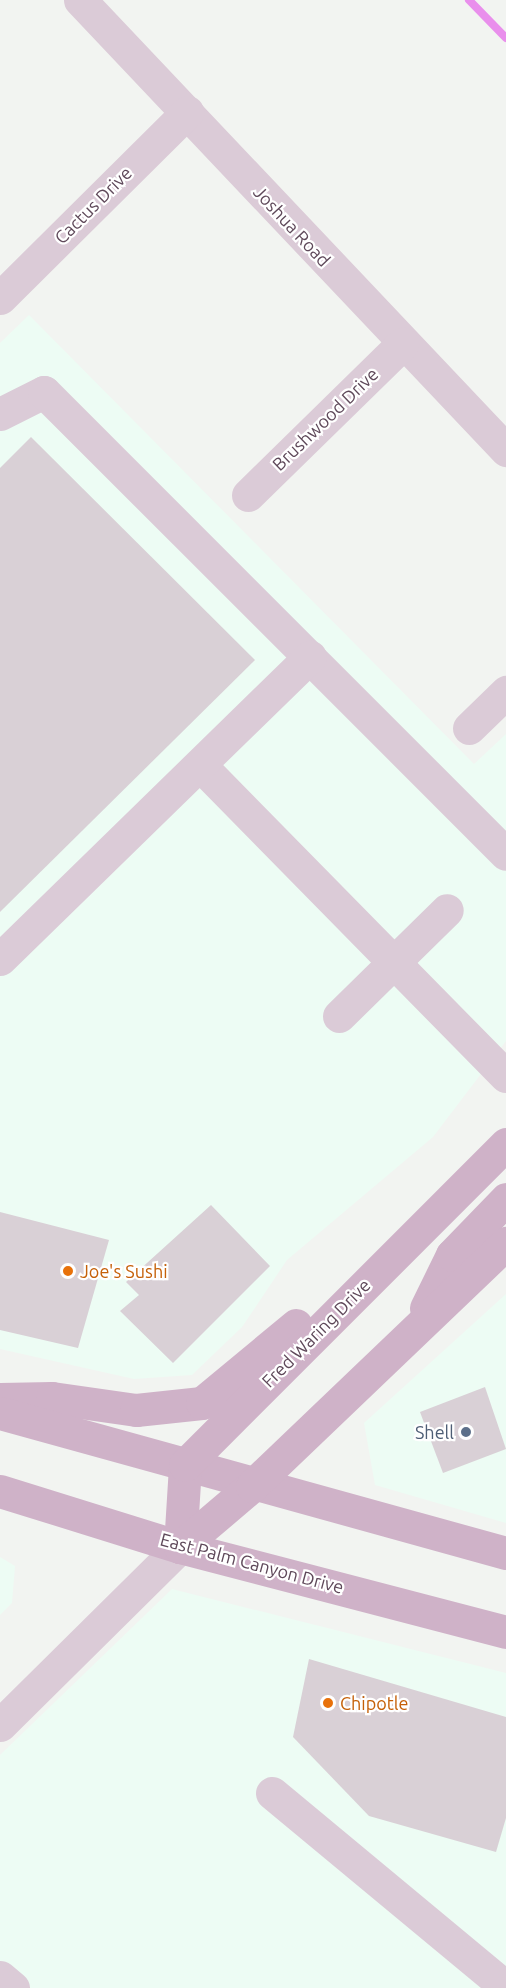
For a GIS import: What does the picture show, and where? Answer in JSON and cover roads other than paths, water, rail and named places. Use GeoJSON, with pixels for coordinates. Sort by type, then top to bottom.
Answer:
{"type":"FeatureCollection","features":[{"type":"Feature","properties":{"kind":"main road","name":"Fred Waring Drive"},"geometry":{"type":"LineString","coordinates":[[185,1465],[506,1144]]}},
{"type":"Feature","properties":{"kind":"main road"},"geometry":{"type":"LineString","coordinates":[[419,1326],[452,1255],[506,1199]]}},
{"type":"Feature","properties":{"kind":"main road"},"geometry":{"type":"LineString","coordinates":[[180,1547],[252,1486],[506,1243]]}},
{"type":"Feature","properties":{"kind":"main road"},"geometry":{"type":"LineString","coordinates":[[0,1399],[52,1398],[136,1410],[202,1403],[312,1312],[373,1275]]}},
{"type":"Feature","properties":{"kind":"main road"},"geometry":{"type":"LineString","coordinates":[[0,1413],[252,1486],[506,1553]]}},
{"type":"Feature","properties":{"kind":"main road"},"geometry":{"type":"LineString","coordinates":[[180,1547],[185,1465]]}},
{"type":"Feature","properties":{"kind":"main road","name":"East Palm Canyon Drive"},"geometry":{"type":"LineString","coordinates":[[0,1491],[180,1547],[506,1632]]}},
{"type":"Feature","properties":{"kind":"street","name":"Joshua Road"},"geometry":{"type":"LineString","coordinates":[[80,0],[402,344],[506,450]]}},
{"type":"Feature","properties":{"kind":"street","name":"Cactus Drive"},"geometry":{"type":"LineString","coordinates":[[0,298],[187,112]]}},
{"type":"Feature","properties":{"kind":"street","name":"Brushwood Drive"},"geometry":{"type":"LineString","coordinates":[[248,495],[402,344]]}},
{"type":"Feature","properties":{"kind":"street"},"geometry":{"type":"LineString","coordinates":[[0,414],[44,392],[506,854]]}},
{"type":"Feature","properties":{"kind":"street"},"geometry":{"type":"LineString","coordinates":[[0,959],[310,657]]}},
{"type":"Feature","properties":{"kind":"street"},"geometry":{"type":"LineString","coordinates":[[469,728],[506,692]]}},
{"type":"Feature","properties":{"kind":"street"},"geometry":{"type":"LineString","coordinates":[[200,765],[506,1076]]}},
{"type":"Feature","properties":{"kind":"street"},"geometry":{"type":"LineString","coordinates":[[339,1016],[447,910]]}},
{"type":"Feature","properties":{"kind":"street"},"geometry":{"type":"LineString","coordinates":[[0,1725],[180,1547]]}},
{"type":"Feature","properties":{"kind":"street"},"geometry":{"type":"LineString","coordinates":[[272,1793],[506,1987]]}},
{"type":"Feature","properties":{"kind":"street"},"geometry":{"type":"LineString","coordinates":[[0,1977],[13,1988]]}},
{"type":"Feature","properties":{"kind":"waterway"},"geometry":{"type":"LineString","coordinates":[[469,0],[506,38]]}},
{"type":"Feature","properties":{"kind":"place","name":"Joe's Sushi"},"geometry":{"type":"Point","coordinates":[68,1271]}},
{"type":"Feature","properties":{"kind":"place","name":"Shell"},"geometry":{"type":"Point","coordinates":[466,1432]}},
{"type":"Feature","properties":{"kind":"place","name":"Chipotle"},"geometry":{"type":"Point","coordinates":[328,1703]}}]}
